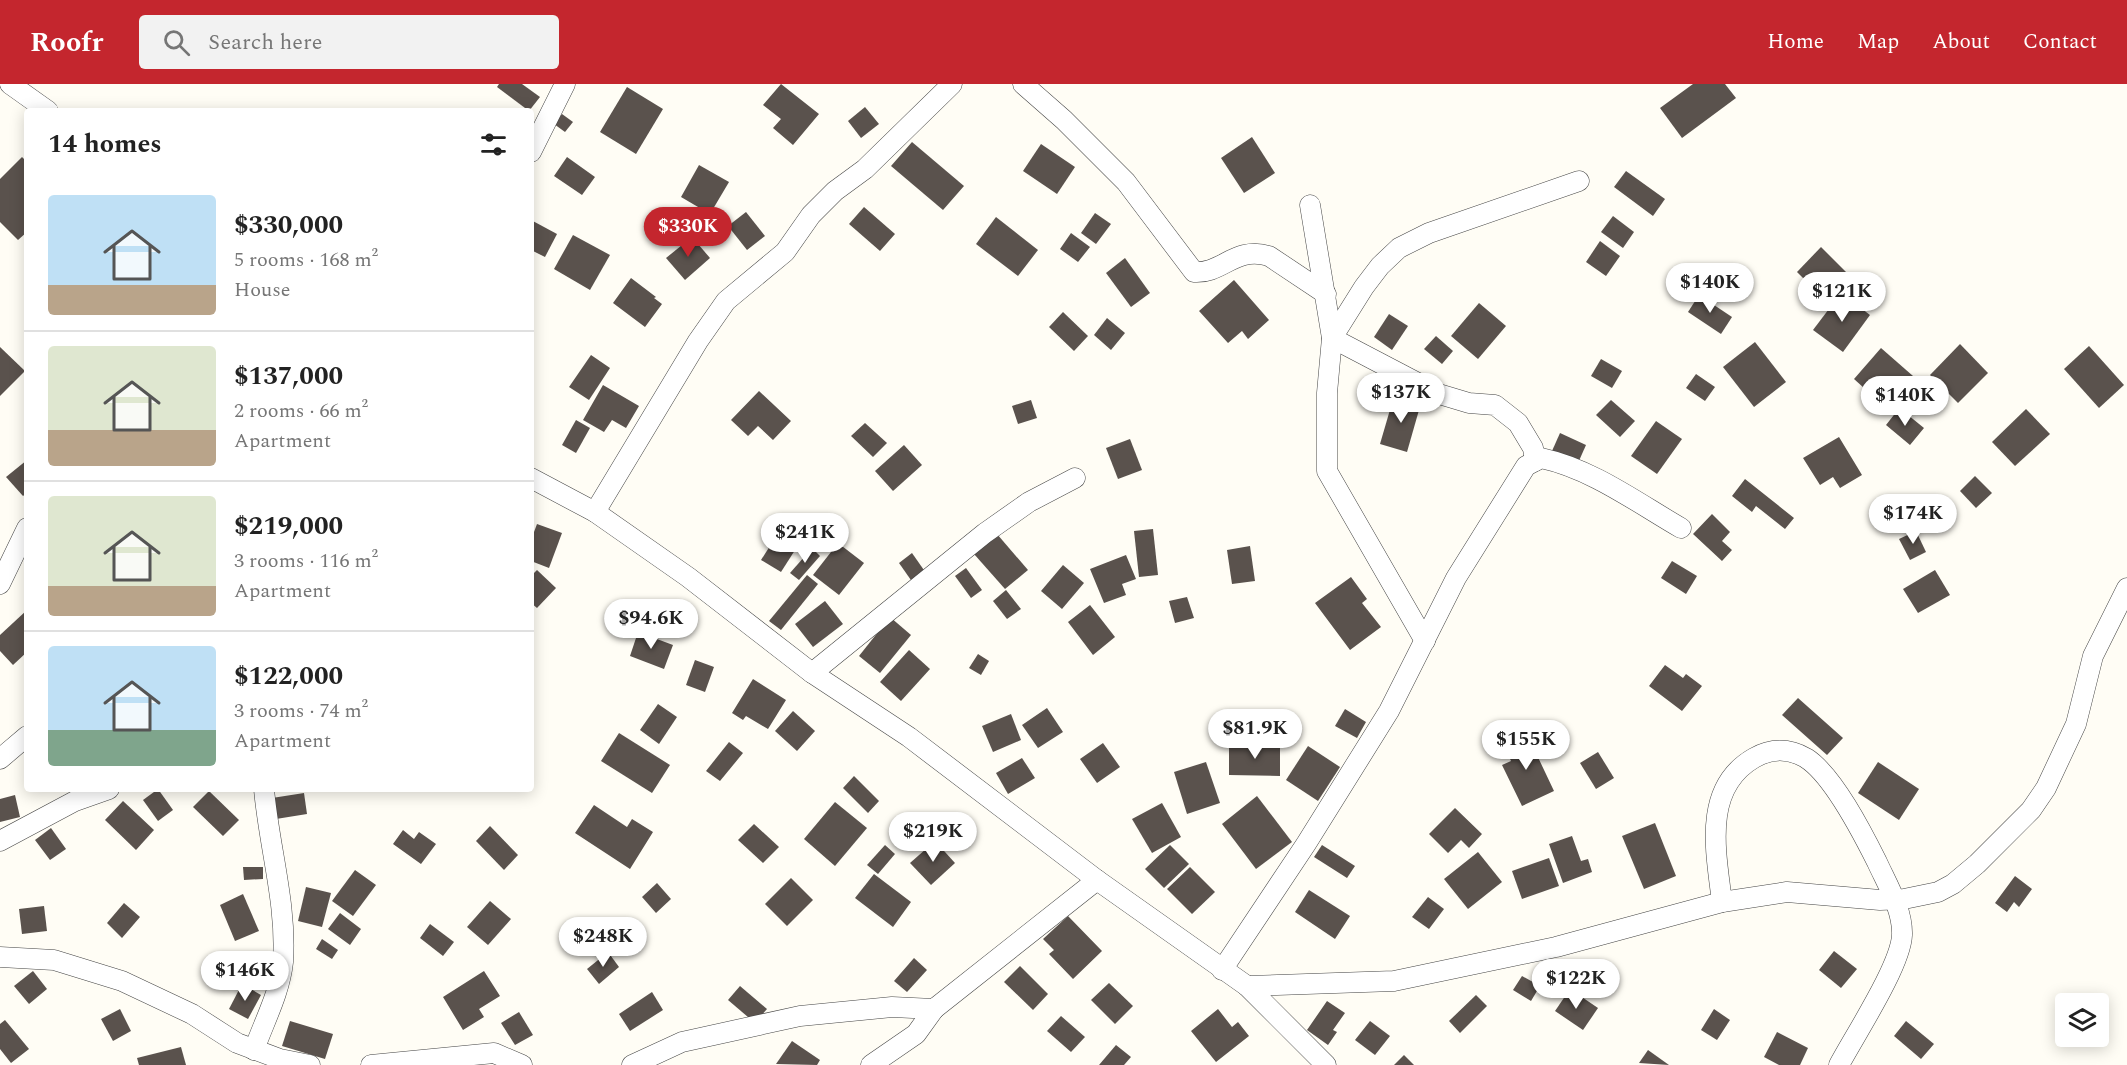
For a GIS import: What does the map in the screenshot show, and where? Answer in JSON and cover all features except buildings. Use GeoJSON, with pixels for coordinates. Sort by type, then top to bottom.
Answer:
{"type":"FeatureCollection","features":[{"type":"Feature","properties":{"kind":"street"},"geometry":{"type":"LineString","coordinates":[[10,84],[44,108]]}},
{"type":"Feature","properties":{"kind":"street"},"geometry":{"type":"LineString","coordinates":[[534,146],[565,84]]}},
{"type":"Feature","properties":{"kind":"street"},"geometry":{"type":"LineString","coordinates":[[595,512],[698,341],[726,301],[785,252],[811,215],[835,190],[865,170],[952,84]]}},
{"type":"Feature","properties":{"kind":"street"},"geometry":{"type":"LineString","coordinates":[[1023,84],[1064,120],[1125,182],[1194,272],[1209,269],[1245,253],[1259,254],[1269,256],[1326,294]]}},
{"type":"Feature","properties":{"kind":"street"},"geometry":{"type":"LineString","coordinates":[[1332,338],[1364,287],[1380,266],[1400,248],[1429,233],[1580,181]]}},
{"type":"Feature","properties":{"kind":"street"},"geometry":{"type":"LineString","coordinates":[[1310,205],[1332,338],[1327,393],[1327,471],[1425,641]]}},
{"type":"Feature","properties":{"kind":"street"},"geometry":{"type":"LineString","coordinates":[[1332,338],[1440,394],[1469,403],[1495,405],[1518,423],[1533,448],[1535,461]]}},
{"type":"Feature","properties":{"kind":"street"},"geometry":{"type":"LineString","coordinates":[[1222,970],[1306,844],[1389,711],[1456,578],[1526,466],[1541,458],[1552,460],[1594,477],[1681,528]]}},
{"type":"Feature","properties":{"kind":"street"},"geometry":{"type":"LineString","coordinates":[[812,673],[985,533],[1029,502],[1075,478]]}},
{"type":"Feature","properties":{"kind":"street"},"geometry":{"type":"LineString","coordinates":[[534,480],[595,512],[688,577],[812,673],[909,737],[1097,880],[1247,986],[1326,1065]]}},
{"type":"Feature","properties":{"kind":"street"},"geometry":{"type":"LineString","coordinates":[[0,584],[24,539]]}},
{"type":"Feature","properties":{"kind":"street"},"geometry":{"type":"LineString","coordinates":[[1247,986],[1394,981],[1556,947],[1722,902],[1787,892],[1894,900],[1938,892],[1953,884],[1977,864],[2031,810],[2046,788],[2076,724],[2093,656],[2127,588]]}},
{"type":"Feature","properties":{"kind":"street"},"geometry":{"type":"LineString","coordinates":[[0,759],[24,739]]}},
{"type":"Feature","properties":{"kind":"street"},"geometry":{"type":"LineString","coordinates":[[1722,902],[1716,851],[1717,810],[1722,792],[1743,764],[1776,749],[1791,751],[1808,759],[1835,790],[1857,821],[1894,900],[1902,935],[1897,960],[1839,1065]]}},
{"type":"Feature","properties":{"kind":"street"},"geometry":{"type":"LineString","coordinates":[[0,841],[75,801],[100,792]]}},
{"type":"Feature","properties":{"kind":"street"},"geometry":{"type":"LineString","coordinates":[[254,1050],[276,994],[283,963],[277,867],[264,792]]}},
{"type":"Feature","properties":{"kind":"street"},"geometry":{"type":"LineString","coordinates":[[875,1064],[916,1034],[934,1009],[1097,880]]}},
{"type":"Feature","properties":{"kind":"street"},"geometry":{"type":"LineString","coordinates":[[0,957],[54,960],[122,981],[192,1014],[237,1043],[280,1059],[310,1065]]}},
{"type":"Feature","properties":{"kind":"street"},"geometry":{"type":"LineString","coordinates":[[632,1065],[681,1042],[800,1016],[892,1007],[934,1009]]}},
{"type":"Feature","properties":{"kind":"street"},"geometry":{"type":"LineString","coordinates":[[372,1065],[494,1053],[522,1065]]}}]}
